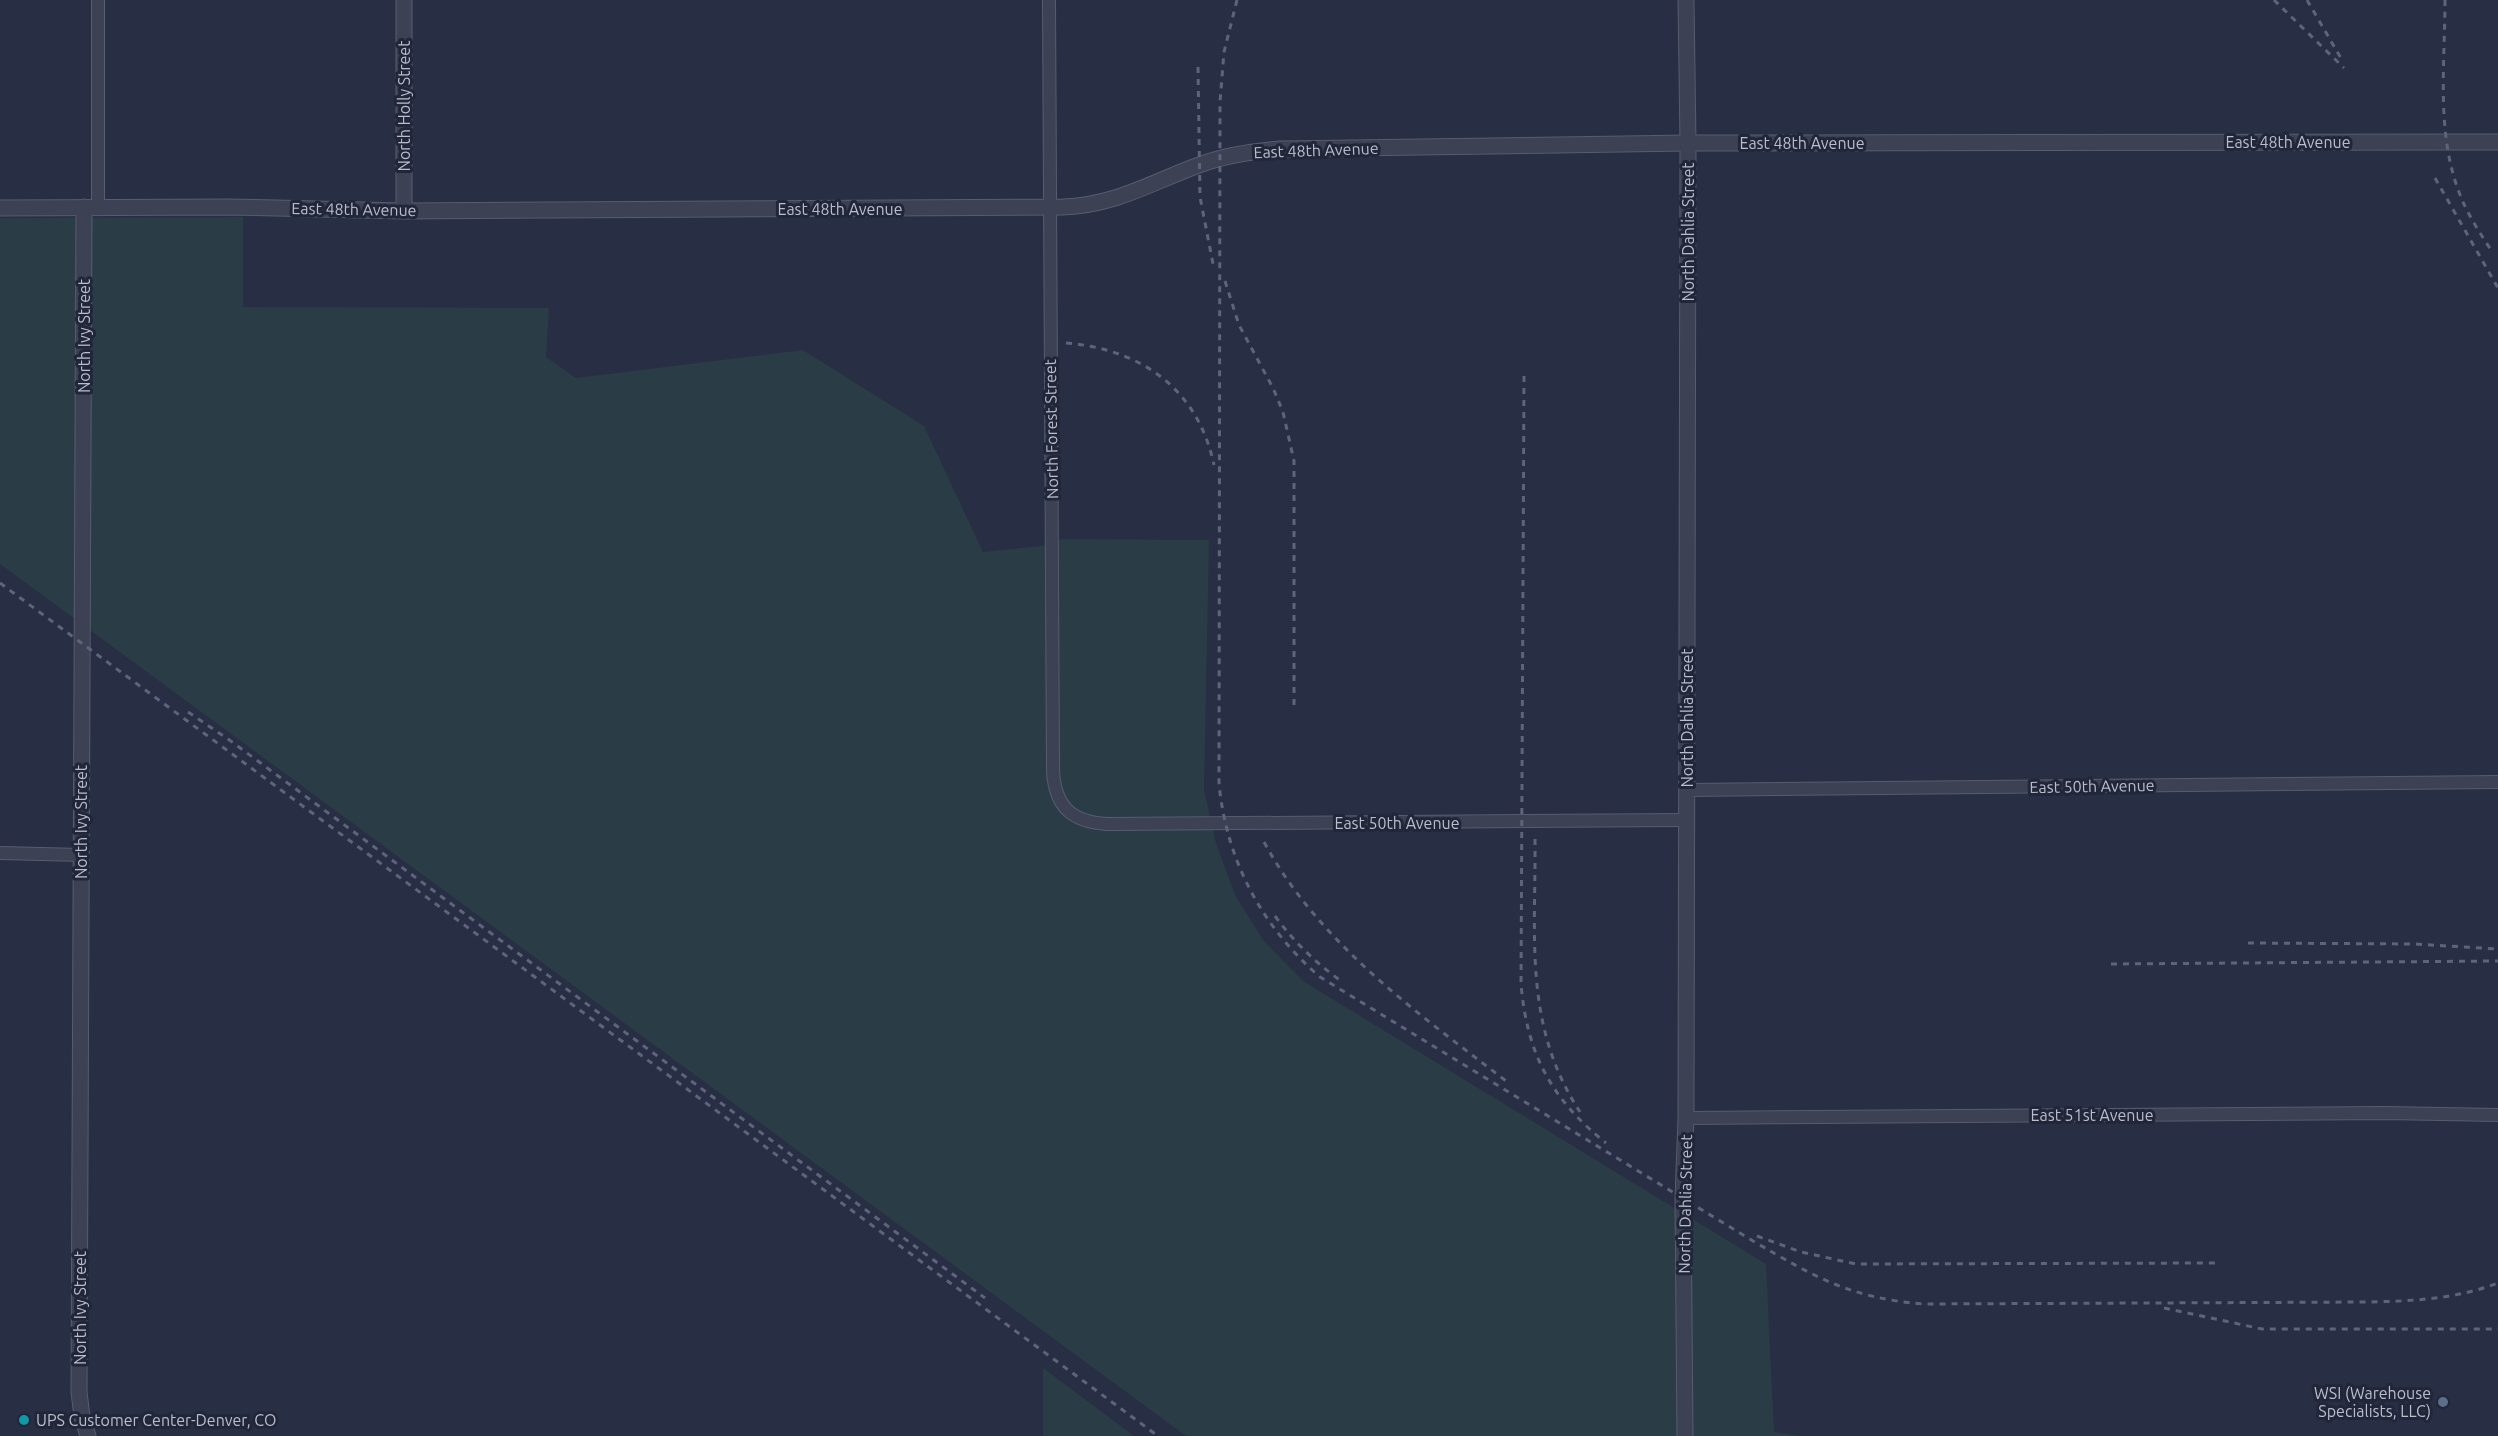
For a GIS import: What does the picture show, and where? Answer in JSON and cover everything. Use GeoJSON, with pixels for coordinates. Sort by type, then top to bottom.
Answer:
{"type":"FeatureCollection","features":[{"type":"Feature","properties":{"kind":"street","name":"North Ivy Street"},"geometry":{"type":"LineString","coordinates":[[87,1436],[79,1392],[82,855],[91,207],[98,0]]}},
{"type":"Feature","properties":{"kind":"street","name":"North Holly Street"},"geometry":{"type":"LineString","coordinates":[[404,0],[404,211]]}},
{"type":"Feature","properties":{"kind":"street","name":"North Forest Street"},"geometry":{"type":"LineString","coordinates":[[1049,0],[1053,778],[1059,800],[1070,813],[1086,822],[1107,824]]}},
{"type":"Feature","properties":{"kind":"street","name":"North Dahlia Street"},"geometry":{"type":"LineString","coordinates":[[1685,1436],[1683,1198],[1686,1118],[1688,143],[1686,0]]}},
{"type":"Feature","properties":{"kind":"street","name":"East 48th Avenue"},"geometry":{"type":"LineString","coordinates":[[0,208],[264,207],[404,211],[1049,207],[1080,206],[1114,199],[1198,165],[1263,150],[1688,143],[2498,142]]}},
{"type":"Feature","properties":{"kind":"street","name":"East 50th Avenue"},"geometry":{"type":"LineString","coordinates":[[1686,790],[2498,782]]}},
{"type":"Feature","properties":{"kind":"street","name":"East 50th Avenue"},"geometry":{"type":"LineString","coordinates":[[1107,824],[1686,820]]}},
{"type":"Feature","properties":{"kind":"street"},"geometry":{"type":"LineString","coordinates":[[0,853],[82,855]]}},
{"type":"Feature","properties":{"kind":"street","name":"East 51st Avenue"},"geometry":{"type":"LineString","coordinates":[[1686,1118],[2373,1113],[2498,1115]]}},
{"type":"Feature","properties":{"kind":"shaded area"},"geometry":{"type":"Polygon","coordinates":[[[243,217],[243,307],[549,308],[546,357],[576,378],[803,350],[924,426],[983,552],[1041,546],[1063,539],[1209,540],[1204,790],[1216,843],[1235,895],[1263,940],[1303,981],[1766,1264],[1774,1432],[1802,1436],[1186,1436],[0,564],[0,218],[243,217]]]}},
{"type":"Feature","properties":{"kind":"shaded area"},"geometry":{"type":"Polygon","coordinates":[[[1043,1368],[1134,1436],[1043,1436],[1043,1368]]]}},
{"type":"Feature","properties":{"kind":"railway"},"geometry":{"type":"LineString","coordinates":[[1237,0],[1224,52],[1220,102],[1219,783],[1230,839],[1250,890],[1264,914],[1299,957],[1320,977],[1753,1241],[1834,1284],[1874,1297],[1923,1304],[2369,1302],[2450,1296],[2498,1283]]}},
{"type":"Feature","properties":{"kind":"railway"},"geometry":{"type":"LineString","coordinates":[[2274,0],[2344,68]]}},
{"type":"Feature","properties":{"kind":"railway"},"geometry":{"type":"LineString","coordinates":[[2307,0],[2342,60]]}},
{"type":"Feature","properties":{"kind":"railway"},"geometry":{"type":"LineString","coordinates":[[2445,0],[2443,97],[2447,146],[2462,200],[2493,253]]}},
{"type":"Feature","properties":{"kind":"railway"},"geometry":{"type":"LineString","coordinates":[[1198,67],[1200,197],[1214,269]]}},
{"type":"Feature","properties":{"kind":"railway"},"geometry":{"type":"LineString","coordinates":[[2435,178],[2498,288]]}},
{"type":"Feature","properties":{"kind":"railway"},"geometry":{"type":"LineString","coordinates":[[1225,281],[1239,325],[1273,388],[1283,412],[1294,461],[1294,705]]}},
{"type":"Feature","properties":{"kind":"railway"},"geometry":{"type":"LineString","coordinates":[[1066,343],[1119,354],[1142,364],[1162,378],[1180,395],[1195,415],[1206,438],[1214,465]]}},
{"type":"Feature","properties":{"kind":"railway"},"geometry":{"type":"LineString","coordinates":[[1524,376],[1521,984],[1529,1032],[1545,1073],[1570,1109],[1606,1143]]}},
{"type":"Feature","properties":{"kind":"railway"},"geometry":{"type":"LineString","coordinates":[[0,583],[1158,1436]]}},
{"type":"Feature","properties":{"kind":"railway"},"geometry":{"type":"LineString","coordinates":[[188,712],[228,739],[985,1298]]}},
{"type":"Feature","properties":{"kind":"railway"},"geometry":{"type":"LineString","coordinates":[[1535,839],[1535,946],[1541,1013],[1549,1046],[1562,1079],[1580,1112]]}},
{"type":"Feature","properties":{"kind":"railway"},"geometry":{"type":"LineString","coordinates":[[1264,842],[1287,879],[1342,945],[1407,1004],[1510,1084]]}},
{"type":"Feature","properties":{"kind":"railway"},"geometry":{"type":"LineString","coordinates":[[1275,916],[1306,951],[1341,981]]}},
{"type":"Feature","properties":{"kind":"railway"},"geometry":{"type":"LineString","coordinates":[[2248,943],[2414,944],[2498,949]]}},
{"type":"Feature","properties":{"kind":"railway"},"geometry":{"type":"LineString","coordinates":[[2111,964],[2498,961]]}},
{"type":"Feature","properties":{"kind":"railway"},"geometry":{"type":"LineString","coordinates":[[1757,1236],[1801,1252],[1856,1264],[2215,1263]]}},
{"type":"Feature","properties":{"kind":"railway"},"geometry":{"type":"LineString","coordinates":[[2164,1308],[2262,1329],[2498,1329]]}},
{"type":"Feature","properties":{"kind":"place","name":"WSI (Warehouse Specialists, LLC)"},"geometry":{"type":"Point","coordinates":[2443,1402]}},
{"type":"Feature","properties":{"kind":"place","name":"UPS Customer Center-Denver, CO"},"geometry":{"type":"Point","coordinates":[24,1420]}}]}
